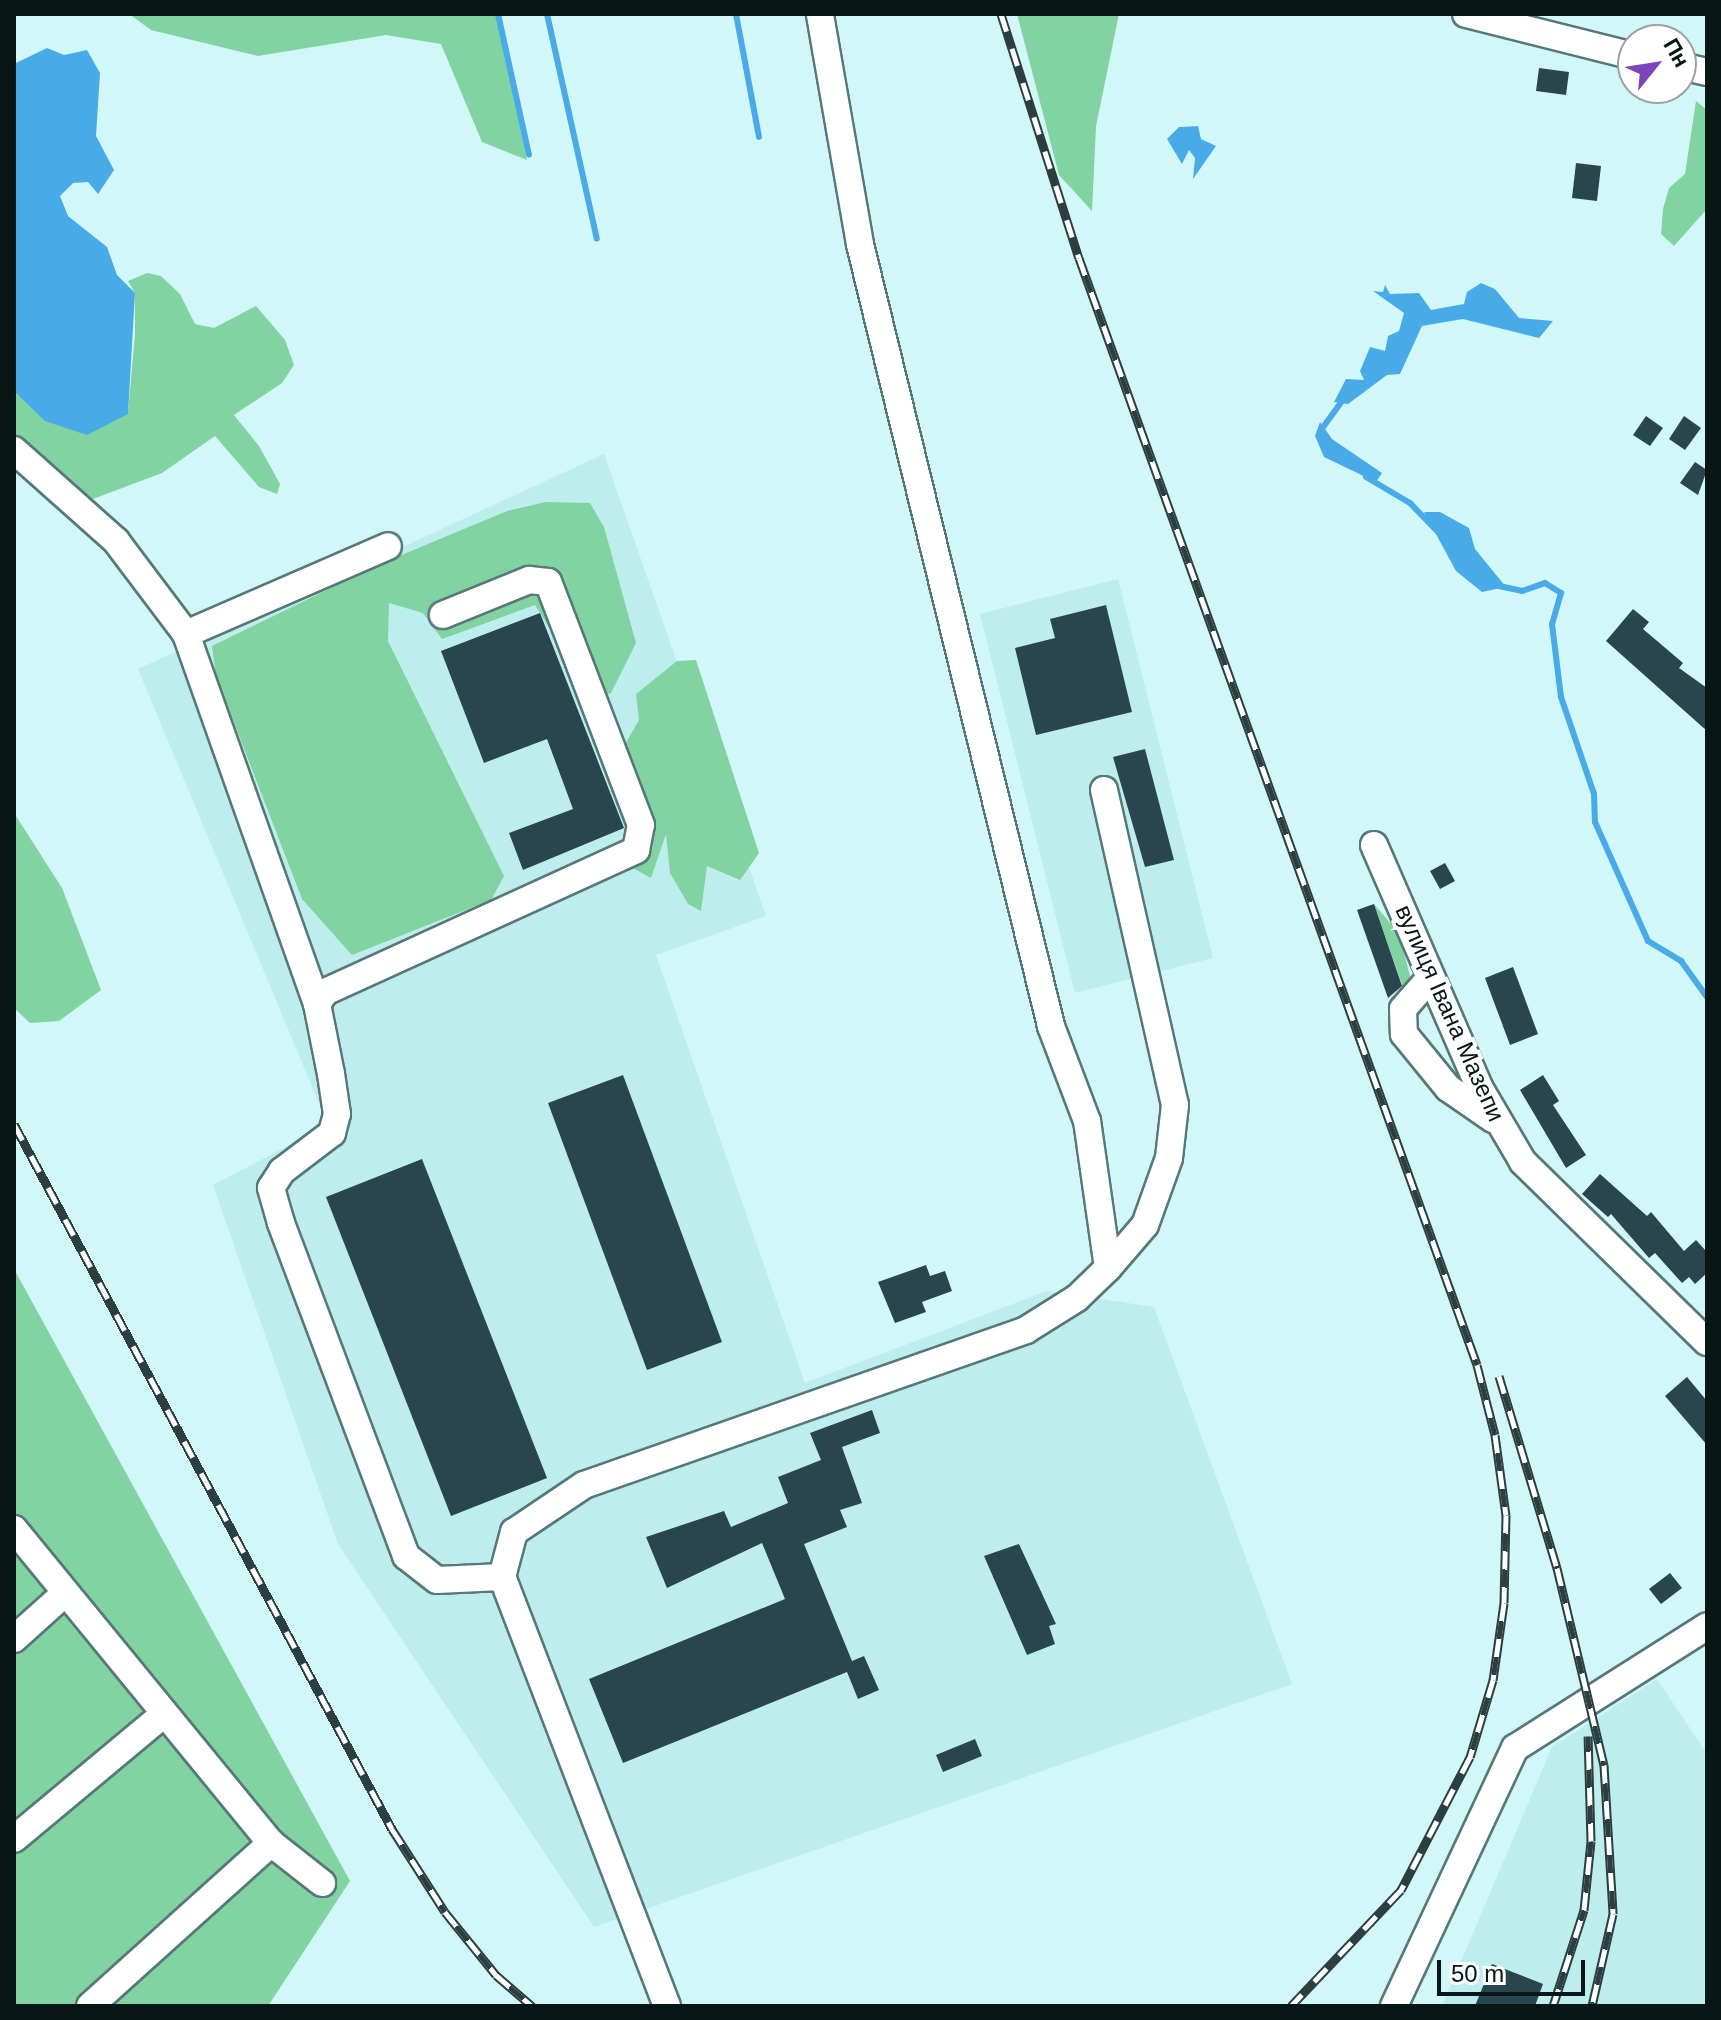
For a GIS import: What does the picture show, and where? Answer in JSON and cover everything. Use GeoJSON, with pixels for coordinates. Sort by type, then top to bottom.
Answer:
{"type":"FeatureCollection","features":[{"type":"Feature","properties":{"kind":"street"},"geometry":{"type":"LineString","coordinates":[[820,14],[860,244],[1051,1026],[1087,1121],[1108,1268]]}},
{"type":"Feature","properties":{"kind":"street"},"geometry":{"type":"LineString","coordinates":[[1466,14],[1617,52]]}},
{"type":"Feature","properties":{"kind":"street"},"geometry":{"type":"LineString","coordinates":[[14,450],[116,541],[186,634],[317,1004],[337,1114],[332,1133],[282,1171],[271,1188],[281,1223],[406,1556],[437,1580],[502,1577]]}},
{"type":"Feature","properties":{"kind":"street"},"geometry":{"type":"LineString","coordinates":[[186,634],[388,546]]}},
{"type":"Feature","properties":{"kind":"street"},"geometry":{"type":"LineString","coordinates":[[317,1004],[325,992],[636,850],[641,825],[548,582],[529,580],[443,615]]}},
{"type":"Feature","properties":{"kind":"street"},"geometry":{"type":"LineString","coordinates":[[667,2006],[502,1577],[514,1532],[584,1485],[1026,1330],[1077,1298],[1145,1225],[1169,1158],[1175,1105],[1104,790]]}},
{"type":"Feature","properties":{"kind":"street","name":"вулиця Івана Мазепи"},"geometry":{"type":"LineString","coordinates":[[1374,845],[1430,978],[1498,1122],[1544,1189],[1707,1342]]}},
{"type":"Feature","properties":{"kind":"street"},"geometry":{"type":"LineString","coordinates":[[1430,978],[1403,1009],[1404,1034],[1448,1088],[1498,1122]]}},
{"type":"Feature","properties":{"kind":"street"},"geometry":{"type":"LineString","coordinates":[[14,1529],[63,1595],[271,1843],[322,1883]]}},
{"type":"Feature","properties":{"kind":"street"},"geometry":{"type":"LineString","coordinates":[[14,1639],[63,1595]]}},
{"type":"Feature","properties":{"kind":"street"},"geometry":{"type":"LineString","coordinates":[[1394,2006],[1515,1748],[1707,1626]]}},
{"type":"Feature","properties":{"kind":"street"},"geometry":{"type":"LineString","coordinates":[[14,1839],[163,1715]]}},
{"type":"Feature","properties":{"kind":"street"},"geometry":{"type":"LineString","coordinates":[[90,2006],[271,1843]]}},
{"type":"Feature","properties":{"kind":"shaded area"},"geometry":{"type":"Polygon","coordinates":[[[604,454],[766,916],[656,955],[805,1383],[1047,1291],[1154,1307],[1292,1684],[594,1927],[338,1544],[213,1185],[328,1125],[138,669],[604,454]]]}},
{"type":"Feature","properties":{"kind":"shaded area"},"geometry":{"type":"Polygon","coordinates":[[[1118,579],[1213,958],[1075,993],[980,614],[1118,579]]]}},
{"type":"Feature","properties":{"kind":"shaded area"},"geometry":{"type":"Polygon","coordinates":[[[1657,1679],[1707,1754],[1707,2006],[1442,2006],[1552,1747],[1657,1679]]]}},
{"type":"Feature","properties":{"kind":"green space"},"geometry":{"type":"Polygon","coordinates":[[[129,14],[496,14],[527,160],[482,142],[441,44],[386,35],[258,56],[151,30],[129,14]]]}},
{"type":"Feature","properties":{"kind":"green space"},"geometry":{"type":"Polygon","coordinates":[[[1017,14],[1119,14],[1096,126],[1092,211],[1059,175],[1017,14]]]}},
{"type":"Feature","properties":{"kind":"green space"},"geometry":{"type":"Polygon","coordinates":[[[1697,102],[1707,110],[1707,209],[1674,246],[1661,234],[1663,209],[1669,188],[1685,174],[1697,102]]]}},
{"type":"Feature","properties":{"kind":"green space"},"geometry":{"type":"Polygon","coordinates":[[[147,273],[161,276],[180,294],[195,324],[214,328],[256,306],[285,340],[294,365],[282,383],[234,415],[259,446],[280,484],[277,494],[259,487],[215,436],[162,473],[93,499],[14,438],[14,391],[103,425],[128,413],[135,293],[128,281],[147,273]]]}},
{"type":"Feature","properties":{"kind":"green space"},"geometry":{"type":"Polygon","coordinates":[[[546,502],[590,503],[604,527],[636,643],[611,693],[594,699],[535,605],[442,639],[423,613],[389,603],[388,641],[504,876],[491,900],[352,955],[302,899],[216,676],[212,646],[380,564],[507,511],[546,502]]]}},
{"type":"Feature","properties":{"kind":"green space"},"geometry":{"type":"Polygon","coordinates":[[[696,660],[759,853],[740,880],[707,866],[701,911],[688,904],[670,873],[666,834],[651,878],[621,862],[639,804],[617,758],[639,720],[636,694],[677,661],[696,660]]]}},
{"type":"Feature","properties":{"kind":"green space"},"geometry":{"type":"Polygon","coordinates":[[[14,813],[62,888],[101,990],[59,1021],[30,1023],[14,1008],[14,813]]]}},
{"type":"Feature","properties":{"kind":"green space"},"geometry":{"type":"Polygon","coordinates":[[[1374,904],[1399,933],[1410,976],[1405,993],[1374,904]]]}},
{"type":"Feature","properties":{"kind":"green space"},"geometry":{"type":"Polygon","coordinates":[[[14,1269],[350,1881],[268,2006],[14,2006],[14,1269]]]}},
{"type":"Feature","properties":{"kind":"water"},"geometry":{"type":"Polygon","coordinates":[[[47,48],[64,55],[87,50],[100,73],[96,136],[114,170],[98,194],[88,182],[73,183],[60,196],[68,216],[107,247],[117,275],[135,293],[128,414],[87,435],[45,421],[14,391],[14,64],[47,48]]]}},
{"type":"Feature","properties":{"kind":"water"},"geometry":{"type":"Polygon","coordinates":[[[1198,126],[1201,139],[1216,146],[1193,179],[1195,158],[1189,150],[1182,164],[1167,139],[1179,127],[1198,126]]]}},
{"type":"Feature","properties":{"kind":"water"},"geometry":{"type":"Polygon","coordinates":[[[1481,283],[1495,289],[1519,318],[1553,321],[1539,338],[1463,319],[1422,326],[1400,374],[1387,375],[1348,404],[1334,402],[1346,379],[1364,380],[1360,371],[1370,347],[1385,351],[1388,336],[1399,331],[1404,313],[1373,291],[1383,292],[1385,285],[1390,294],[1419,293],[1431,310],[1464,304],[1467,292],[1481,283]]]}},
{"type":"Feature","properties":{"kind":"water"},"geometry":{"type":"Polygon","coordinates":[[[1320,422],[1332,439],[1382,473],[1376,482],[1324,457],[1315,436],[1320,422]]]}},
{"type":"Feature","properties":{"kind":"water"},"geometry":{"type":"Polygon","coordinates":[[[1424,512],[1440,512],[1469,528],[1475,549],[1506,587],[1482,592],[1456,571],[1424,512]]]}},
{"type":"Feature","properties":{"kind":"building"},"geometry":{"type":"Polygon","coordinates":[[[1539,68],[1569,72],[1566,95],[1536,91],[1539,68]]]}},
{"type":"Feature","properties":{"kind":"building"},"geometry":{"type":"Polygon","coordinates":[[[1576,163],[1601,166],[1597,201],[1572,198],[1576,163]]]}},
{"type":"Feature","properties":{"kind":"building"},"geometry":{"type":"Polygon","coordinates":[[[1646,416],[1663,428],[1650,446],[1633,435],[1646,416]]]}},
{"type":"Feature","properties":{"kind":"building"},"geometry":{"type":"Polygon","coordinates":[[[1684,416],[1701,428],[1685,450],[1669,439],[1684,416]]]}},
{"type":"Feature","properties":{"kind":"building"},"geometry":{"type":"Polygon","coordinates":[[[1695,462],[1707,470],[1698,495],[1680,483],[1695,462]]]}},
{"type":"Feature","properties":{"kind":"building"},"geometry":{"type":"Polygon","coordinates":[[[1106,605],[1132,712],[1036,735],[1015,648],[1055,638],[1050,619],[1106,605]]]}},
{"type":"Feature","properties":{"kind":"building"},"geometry":{"type":"Polygon","coordinates":[[[1633,609],[1649,622],[1643,629],[1683,663],[1679,668],[1707,688],[1707,731],[1606,641],[1633,609]]]}},
{"type":"Feature","properties":{"kind":"building"},"geometry":{"type":"Polygon","coordinates":[[[540,613],[624,828],[523,870],[509,833],[573,809],[547,739],[484,763],[441,651],[540,613]]]}},
{"type":"Feature","properties":{"kind":"building"},"geometry":{"type":"Polygon","coordinates":[[[1145,749],[1174,860],[1145,867],[1113,757],[1145,749]]]}},
{"type":"Feature","properties":{"kind":"building"},"geometry":{"type":"Polygon","coordinates":[[[1445,863],[1455,881],[1440,889],[1430,871],[1445,863]]]}},
{"type":"Feature","properties":{"kind":"building"},"geometry":{"type":"Polygon","coordinates":[[[1374,904],[1402,986],[1388,998],[1357,910],[1374,904]]]}},
{"type":"Feature","properties":{"kind":"building"},"geometry":{"type":"Polygon","coordinates":[[[1513,967],[1538,1034],[1510,1045],[1485,978],[1513,967]]]}},
{"type":"Feature","properties":{"kind":"building"},"geometry":{"type":"Polygon","coordinates":[[[623,1075],[722,1342],[647,1370],[548,1103],[623,1075]]]}},
{"type":"Feature","properties":{"kind":"building"},"geometry":{"type":"Polygon","coordinates":[[[1543,1075],[1559,1101],[1553,1105],[1586,1155],[1566,1168],[1520,1090],[1543,1075]]]}},
{"type":"Feature","properties":{"kind":"building"},"geometry":{"type":"Polygon","coordinates":[[[422,1159],[547,1478],[451,1516],[326,1197],[422,1159]]]}},
{"type":"Feature","properties":{"kind":"building"},"geometry":{"type":"Polygon","coordinates":[[[1600,1174],[1647,1216],[1651,1212],[1684,1251],[1696,1240],[1707,1252],[1707,1273],[1695,1284],[1689,1277],[1682,1283],[1655,1253],[1649,1258],[1611,1214],[1608,1217],[1582,1194],[1600,1174]]]}},
{"type":"Feature","properties":{"kind":"building"},"geometry":{"type":"Polygon","coordinates":[[[926,1265],[930,1276],[945,1271],[952,1291],[922,1302],[926,1312],[895,1323],[878,1282],[926,1265]]]}},
{"type":"Feature","properties":{"kind":"building"},"geometry":{"type":"Polygon","coordinates":[[[1687,1377],[1707,1401],[1707,1445],[1665,1396],[1687,1377]]]}},
{"type":"Feature","properties":{"kind":"building"},"geometry":{"type":"Polygon","coordinates":[[[872,1410],[880,1433],[842,1447],[862,1503],[840,1510],[847,1527],[804,1544],[852,1661],[864,1656],[879,1690],[858,1699],[847,1672],[623,1763],[589,1679],[785,1599],[762,1543],[667,1588],[646,1537],[724,1511],[731,1527],[788,1503],[778,1477],[821,1460],[810,1433],[872,1410]]]}},
{"type":"Feature","properties":{"kind":"building"},"geometry":{"type":"Polygon","coordinates":[[[1019,1544],[1056,1624],[1049,1626],[1055,1644],[1027,1655],[984,1556],[1019,1544]]]}},
{"type":"Feature","properties":{"kind":"building"},"geometry":{"type":"Polygon","coordinates":[[[1670,1573],[1682,1588],[1661,1604],[1649,1589],[1670,1573]]]}},
{"type":"Feature","properties":{"kind":"building"},"geometry":{"type":"Polygon","coordinates":[[[975,1739],[982,1756],[943,1772],[936,1755],[975,1739]]]}},
{"type":"Feature","properties":{"kind":"building"},"geometry":{"type":"Polygon","coordinates":[[[1492,1964],[1543,1984],[1535,2006],[1475,2006],[1492,1964]]]}},
{"type":"Feature","properties":{"kind":"waterway"},"geometry":{"type":"LineString","coordinates":[[498,14],[529,155]]}},
{"type":"Feature","properties":{"kind":"waterway"},"geometry":{"type":"LineString","coordinates":[[547,14],[597,239]]}},
{"type":"Feature","properties":{"kind":"waterway"},"geometry":{"type":"LineString","coordinates":[[736,14],[759,137]]}},
{"type":"Feature","properties":{"kind":"waterway"},"geometry":{"type":"LineString","coordinates":[[1321,430],[1344,398]]}},
{"type":"Feature","properties":{"kind":"waterway"},"geometry":{"type":"LineString","coordinates":[[1366,477],[1410,503],[1439,533]]}},
{"type":"Feature","properties":{"kind":"waterway"},"geometry":{"type":"LineString","coordinates":[[1499,586],[1522,591],[1545,583],[1561,593],[1552,624],[1561,697],[1594,794],[1595,822],[1648,941],[1681,961],[1707,997]]}},
{"type":"Feature","properties":{"kind":"railway"},"geometry":{"type":"LineString","coordinates":[[1001,14],[1079,258],[1477,1365],[1495,1435],[1506,1515],[1504,1603],[1493,1680],[1470,1757],[1401,1890],[1291,2006]]}},
{"type":"Feature","properties":{"kind":"railway"},"geometry":{"type":"LineString","coordinates":[[14,1124],[392,1829],[445,1912],[496,1975],[532,2006]]}},
{"type":"Feature","properties":{"kind":"railway"},"geometry":{"type":"LineString","coordinates":[[1499,1376],[1557,1568],[1604,1765],[1613,1914],[1592,2006]]}},
{"type":"Feature","properties":{"kind":"railway"},"geometry":{"type":"LineString","coordinates":[[1553,2006],[1584,1910],[1591,1841],[1588,1736]]}}]}
